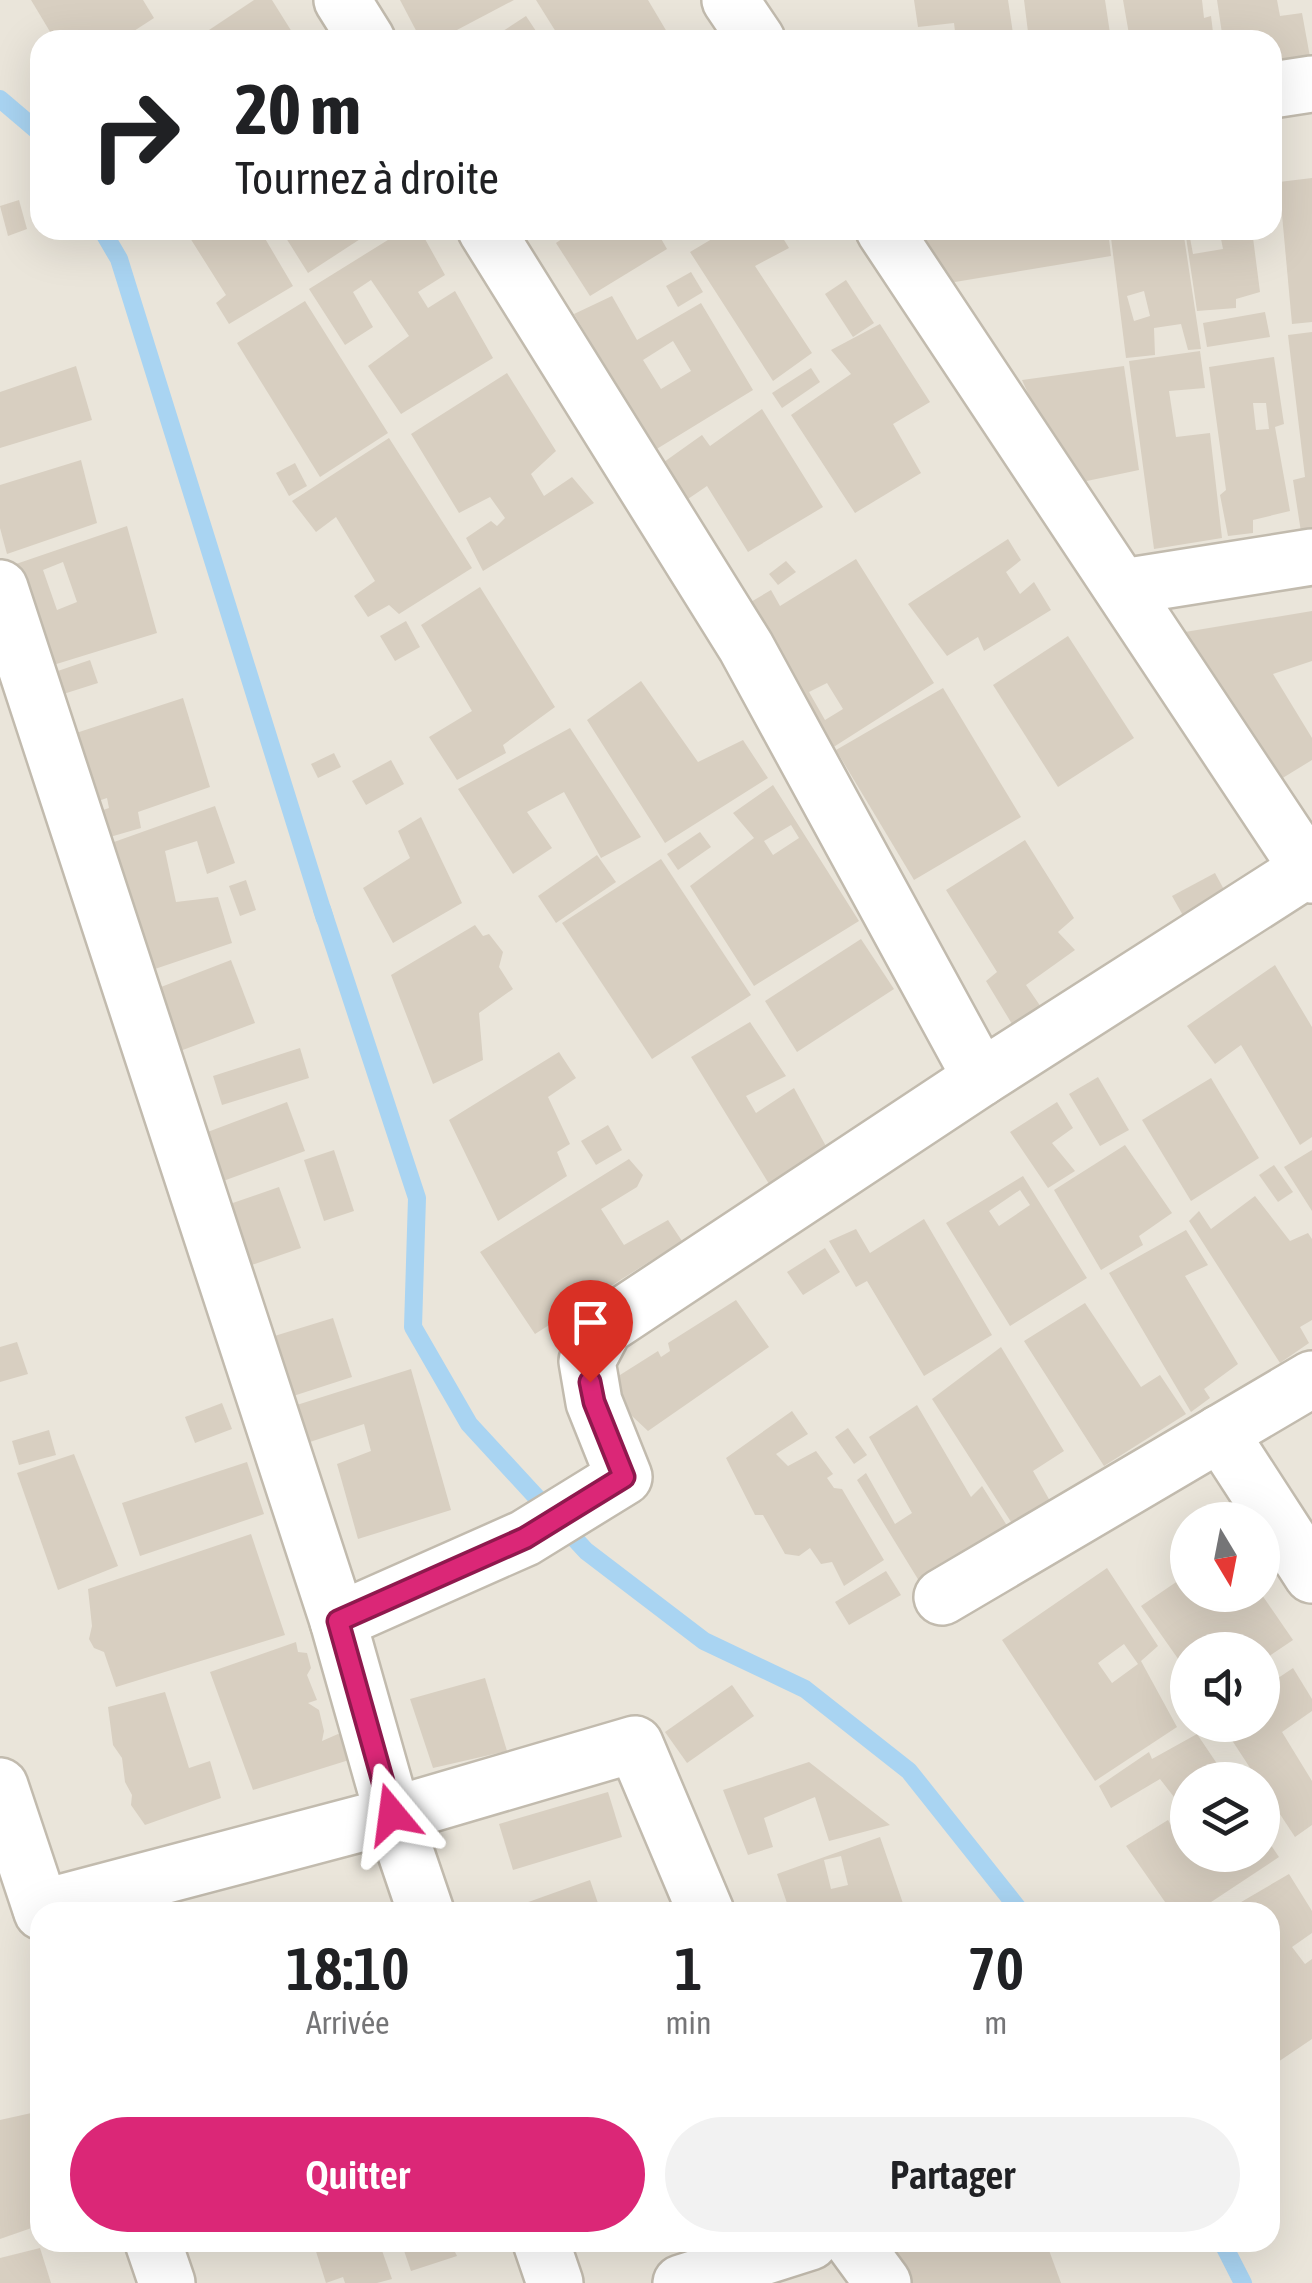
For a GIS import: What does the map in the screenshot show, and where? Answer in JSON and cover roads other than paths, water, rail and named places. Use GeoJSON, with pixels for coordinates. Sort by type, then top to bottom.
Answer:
{"type":"FeatureCollection","features":[{"type":"Feature","properties":{"kind":"street"},"geometry":{"type":"LineString","coordinates":[[342,0],[361,30]]}},
{"type":"Feature","properties":{"kind":"street"},"geometry":{"type":"LineString","coordinates":[[730,0],[750,30]]}},
{"type":"Feature","properties":{"kind":"street"},"geometry":{"type":"LineString","coordinates":[[1282,88],[1312,84]]}},
{"type":"Feature","properties":{"kind":"street"},"geometry":{"type":"LineString","coordinates":[[492,240],[746,648],[981,1078]]}},
{"type":"Feature","properties":{"kind":"street"},"geometry":{"type":"LineString","coordinates":[[338,1621],[525,1538],[624,1477],[594,1402],[587,1362],[605,1327],[981,1078],[1310,872],[891,240]]}},
{"type":"Feature","properties":{"kind":"street"},"geometry":{"type":"LineString","coordinates":[[1124,587],[1312,558]]}},
{"type":"Feature","properties":{"kind":"street"},"geometry":{"type":"LineString","coordinates":[[0,588],[338,1621],[392,1814],[423,1902]]}},
{"type":"Feature","properties":{"kind":"street"},"geometry":{"type":"LineString","coordinates":[[942,1597],[1312,1380]]}},
{"type":"Feature","properties":{"kind":"street"},"geometry":{"type":"LineString","coordinates":[[1220,1434],[1312,1575]]}},
{"type":"Feature","properties":{"kind":"street"},"geometry":{"type":"LineString","coordinates":[[71,1902],[635,1744],[702,1902]]}},
{"type":"Feature","properties":{"kind":"street"},"geometry":{"type":"LineString","coordinates":[[0,1786],[39,1902]]}},
{"type":"Feature","properties":{"kind":"street"},"geometry":{"type":"LineString","coordinates":[[156,2252],[166,2283]]}},
{"type":"Feature","properties":{"kind":"street"},"geometry":{"type":"LineString","coordinates":[[544,2252],[555,2283]]}},
{"type":"Feature","properties":{"kind":"street"},"geometry":{"type":"LineString","coordinates":[[682,2283],[779,2252]]}},
{"type":"Feature","properties":{"kind":"street"},"geometry":{"type":"LineString","coordinates":[[861,2252],[883,2283]]}},
{"type":"Feature","properties":{"kind":"waterway"},"geometry":{"type":"LineString","coordinates":[[0,99],[30,124]]}},
{"type":"Feature","properties":{"kind":"waterway"},"geometry":{"type":"LineString","coordinates":[[108,240],[119,259],[325,919]]}},
{"type":"Feature","properties":{"kind":"waterway"},"geometry":{"type":"LineString","coordinates":[[322,909],[417,1198],[413,1327],[469,1424],[586,1551],[704,1641],[805,1689],[909,1771],[1013,1902]]}},
{"type":"Feature","properties":{"kind":"waterway"},"geometry":{"type":"LineString","coordinates":[[1227,2252],[1243,2283]]}}]}
